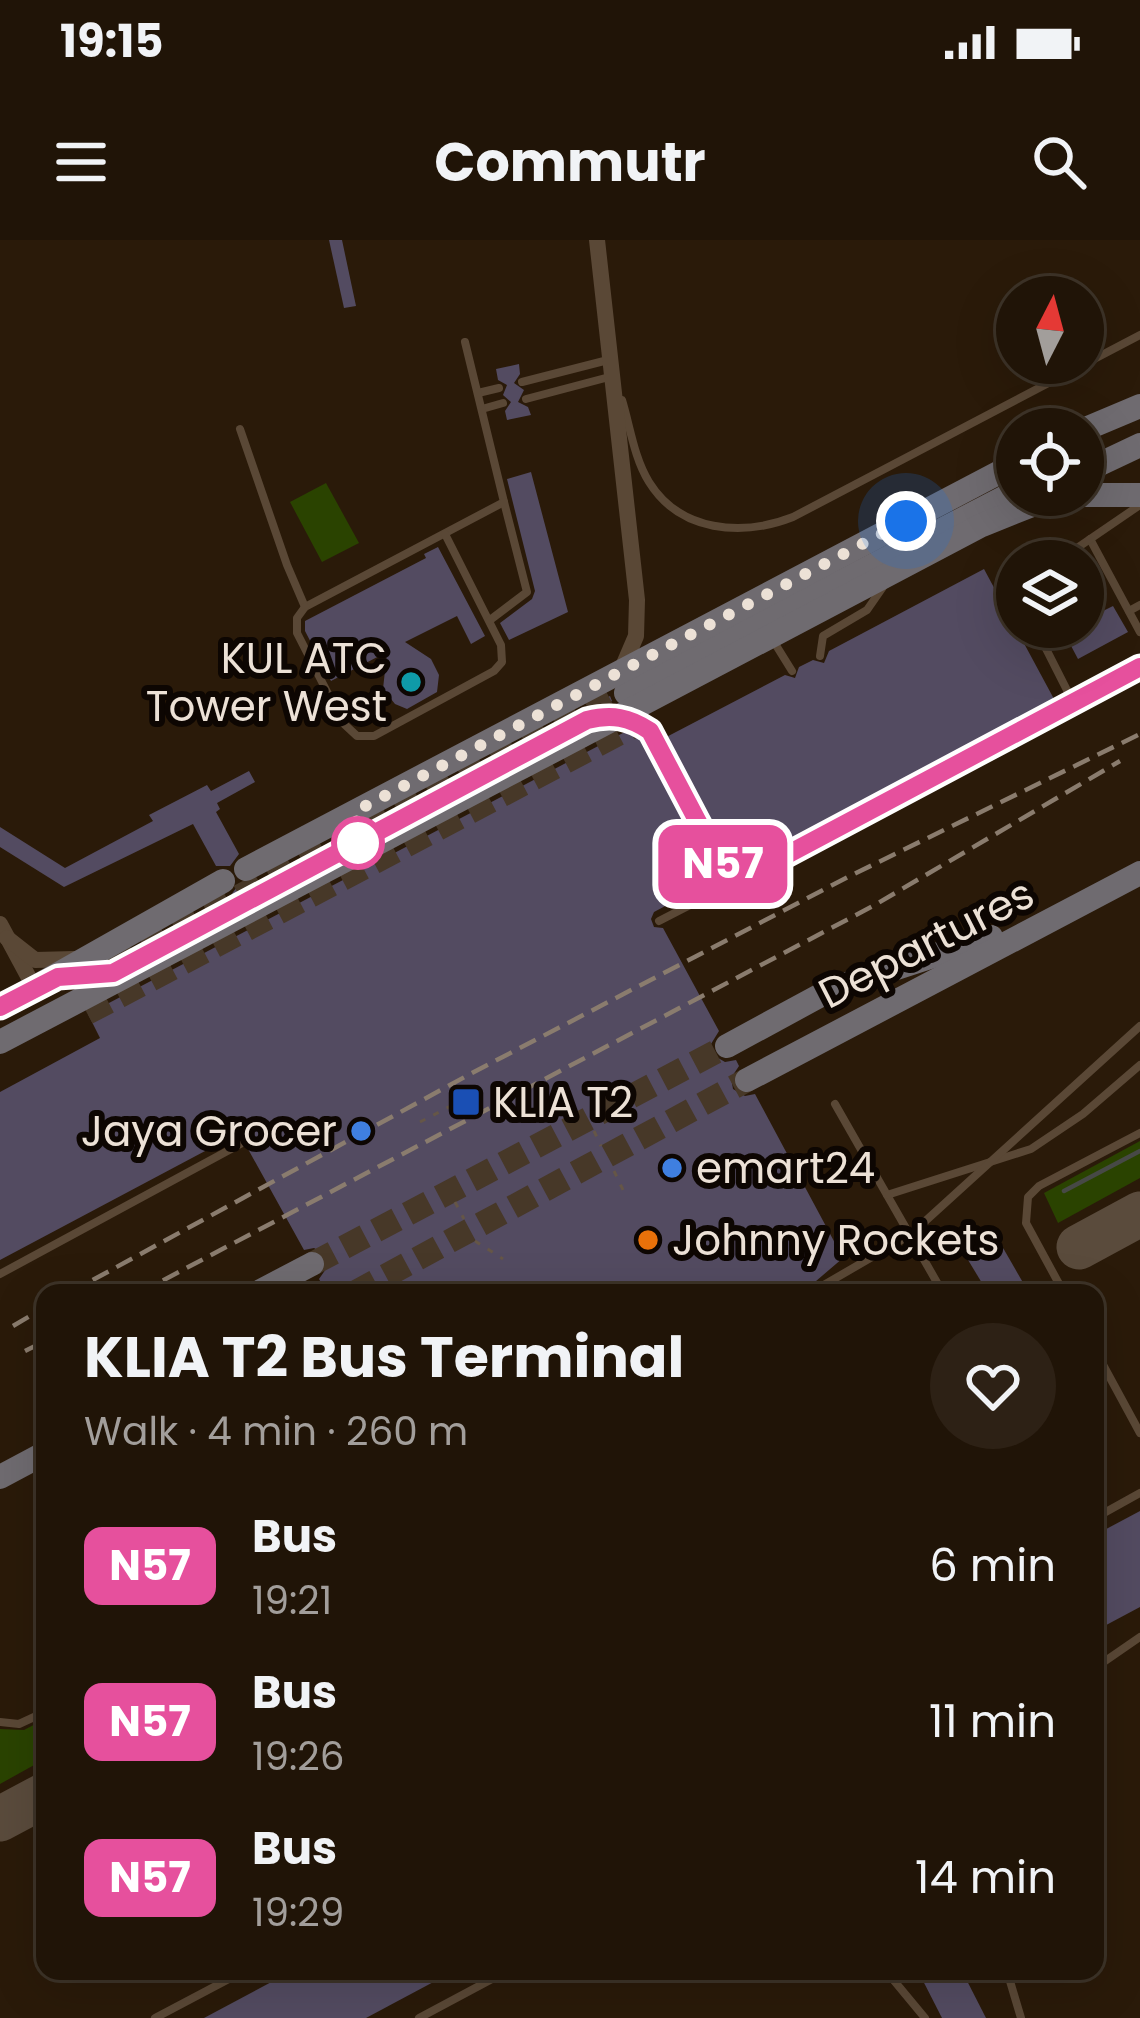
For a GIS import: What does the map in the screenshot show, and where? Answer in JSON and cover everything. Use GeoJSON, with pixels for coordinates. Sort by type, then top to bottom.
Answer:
{"type":"FeatureCollection","features":[{"type":"Feature","properties":{"kind":"main road"},"geometry":{"type":"LineString","coordinates":[[1104,421],[1140,406]]}},
{"type":"Feature","properties":{"kind":"main road"},"geometry":{"type":"LineString","coordinates":[[1104,462],[1140,446]]}},
{"type":"Feature","properties":{"kind":"main road"},"geometry":{"type":"LineString","coordinates":[[623,682],[699,630],[996,474]]}},
{"type":"Feature","properties":{"kind":"main road"},"geometry":{"type":"LineString","coordinates":[[1104,495],[1140,494]]}},
{"type":"Feature","properties":{"kind":"main road"},"geometry":{"type":"LineString","coordinates":[[0,1022],[100,953],[235,875],[996,502]]}},
{"type":"Feature","properties":{"kind":"main road"},"geometry":{"type":"LineString","coordinates":[[0,1043],[1003,516]]}},
{"type":"Feature","properties":{"kind":"main road"},"geometry":{"type":"LineString","coordinates":[[641,722],[681,698],[817,593]]}},
{"type":"Feature","properties":{"kind":"main road","name":"Departures"},"geometry":{"type":"LineString","coordinates":[[747,1080],[1140,873]]}},
{"type":"Feature","properties":{"kind":"main road"},"geometry":{"type":"LineString","coordinates":[[728,1046],[844,985],[1079,908]]}},
{"type":"Feature","properties":{"kind":"main road"},"geometry":{"type":"LineString","coordinates":[[0,1007],[62,981]]}},
{"type":"Feature","properties":{"kind":"main road"},"geometry":{"type":"LineString","coordinates":[[0,1043],[50,1030],[87,1013]]}},
{"type":"Feature","properties":{"kind":"main road"},"geometry":{"type":"LineString","coordinates":[[274,1284],[312,1264]]}},
{"type":"Feature","properties":{"kind":"main road"},"geometry":{"type":"LineString","coordinates":[[0,1477],[36,1458]]}},
{"type":"Feature","properties":{"kind":"street"},"geometry":{"type":"LineString","coordinates":[[596,240],[638,621],[623,682]]}},
{"type":"Feature","properties":{"kind":"street"},"geometry":{"type":"LineString","coordinates":[[4,931],[35,960],[70,960],[100,953]]}},
{"type":"Feature","properties":{"kind":"street"},"geometry":{"type":"LineString","coordinates":[[4,931],[62,981]]}},
{"type":"Feature","properties":{"kind":"lane"},"geometry":{"type":"LineString","coordinates":[[613,367],[641,465],[658,494],[683,515],[702,523],[759,529],[793,518],[1140,335]]}},
{"type":"Feature","properties":{"kind":"lane"},"geometry":{"type":"LineString","coordinates":[[465,342],[527,589],[490,620]]}},
{"type":"Feature","properties":{"kind":"lane"},"geometry":{"type":"LineString","coordinates":[[522,382],[613,367]]}},
{"type":"Feature","properties":{"kind":"lane"},"geometry":{"type":"LineString","coordinates":[[526,400],[613,367]]}},
{"type":"Feature","properties":{"kind":"lane"},"geometry":{"type":"LineString","coordinates":[[478,393],[500,388]]}},
{"type":"Feature","properties":{"kind":"lane"},"geometry":{"type":"LineString","coordinates":[[482,409],[503,404]]}},
{"type":"Feature","properties":{"kind":"lane"},"geometry":{"type":"LineString","coordinates":[[240,429],[286,566],[305,607]]}},
{"type":"Feature","properties":{"kind":"lane"},"geometry":{"type":"LineString","coordinates":[[820,656],[823,636],[867,610],[918,532],[947,500]]}},
{"type":"Feature","properties":{"kind":"lane"},"geometry":{"type":"LineString","coordinates":[[445,534],[503,653],[494,670],[366,738],[357,736],[343,723],[297,633],[297,618],[305,607],[504,502]]}},
{"type":"Feature","properties":{"kind":"lane"},"geometry":{"type":"LineString","coordinates":[[1140,505],[1090,539],[1140,632]]}},
{"type":"Feature","properties":{"kind":"lane"},"geometry":{"type":"LineString","coordinates":[[1129,611],[1140,605]]}},
{"type":"Feature","properties":{"kind":"lane"},"geometry":{"type":"LineString","coordinates":[[699,630],[717,626],[764,634],[792,670]]}},
{"type":"Feature","properties":{"kind":"lane"},"geometry":{"type":"LineString","coordinates":[[1046,648],[1074,704]]}},
{"type":"Feature","properties":{"kind":"lane"},"geometry":{"type":"LineString","coordinates":[[659,920],[1140,668]]}},
{"type":"Feature","properties":{"kind":"lane"},"geometry":{"type":"LineString","coordinates":[[732,872],[747,876]]}},
{"type":"Feature","properties":{"kind":"lane"},"geometry":{"type":"LineString","coordinates":[[826,1284],[910,1234],[1140,1026]]}},
{"type":"Feature","properties":{"kind":"lane"},"geometry":{"type":"LineString","coordinates":[[887,1196],[1031,1148],[1056,1135],[1140,1065]]}},
{"type":"Feature","properties":{"kind":"lane"},"geometry":{"type":"LineString","coordinates":[[835,1104],[938,1284]]}},
{"type":"Feature","properties":{"kind":"lane"},"geometry":{"type":"LineString","coordinates":[[1059,1284],[1026,1223],[1028,1197],[1039,1186],[1140,1133]]}},
{"type":"Feature","properties":{"kind":"lane"},"geometry":{"type":"LineString","coordinates":[[0,1274],[244,1142]]}},
{"type":"Feature","properties":{"kind":"lane"},"geometry":{"type":"LineString","coordinates":[[1104,1367],[1140,1433]]}},
{"type":"Feature","properties":{"kind":"lane"},"geometry":{"type":"LineString","coordinates":[[1104,1513],[1140,1493]]}},
{"type":"Feature","properties":{"kind":"lane"},"geometry":{"type":"LineString","coordinates":[[1104,1662],[1140,1637]]}},
{"type":"Feature","properties":{"kind":"lane"},"geometry":{"type":"LineString","coordinates":[[0,1722],[19,1724],[36,1716]]}},
{"type":"Feature","properties":{"kind":"lane"},"geometry":{"type":"LineString","coordinates":[[155,2018],[227,1980]]}},
{"type":"Feature","properties":{"kind":"lane"},"geometry":{"type":"LineString","coordinates":[[419,2018],[490,1980]]}},
{"type":"Feature","properties":{"kind":"lane"},"geometry":{"type":"LineString","coordinates":[[893,1980],[925,2018]]}},
{"type":"Feature","properties":{"kind":"lane"},"geometry":{"type":"LineString","coordinates":[[1010,1980],[1021,2018]]}},
{"type":"Feature","properties":{"kind":"path"},"geometry":{"type":"LineString","coordinates":[[419,1122],[470,1096]]}},
{"type":"Feature","properties":{"kind":"path"},"geometry":{"type":"LineString","coordinates":[[594,1130],[601,1146]]}},
{"type":"Feature","properties":{"kind":"path"},"geometry":{"type":"LineString","coordinates":[[614,1171],[625,1194]]}},
{"type":"Feature","properties":{"kind":"path"},"geometry":{"type":"LineString","coordinates":[[455,1202],[464,1219]]}},
{"type":"Feature","properties":{"kind":"path"},"geometry":{"type":"LineString","coordinates":[[475,1241],[503,1259]]}},
{"type":"Feature","properties":{"kind":"path"},"geometry":{"type":"LineString","coordinates":[[266,1980],[268,1984]]}},
{"type":"Feature","properties":{"kind":"green space"},"geometry":{"type":"Polygon","coordinates":[[[326,483],[359,543],[322,562],[290,502],[326,483]]]}},
{"type":"Feature","properties":{"kind":"green space"},"geometry":{"type":"Polygon","coordinates":[[[1140,1141],[1140,1178],[1058,1223],[1044,1193],[1140,1141]]]}},
{"type":"Feature","properties":{"kind":"green space"},"geometry":{"type":"Polygon","coordinates":[[[36,1724],[36,1764],[0,1784],[0,1729],[24,1730],[36,1724]]]}},
{"type":"Feature","properties":{"kind":"building"},"geometry":{"type":"Polygon","coordinates":[[[329,240],[342,240],[356,306],[344,308],[329,240]]]}},
{"type":"Feature","properties":{"kind":"building"},"geometry":{"type":"Polygon","coordinates":[[[519,364],[514,383],[524,390],[518,402],[531,415],[507,420],[505,411],[511,402],[503,395],[507,385],[498,380],[496,369],[519,364]]]}},
{"type":"Feature","properties":{"kind":"building"},"geometry":{"type":"Polygon","coordinates":[[[531,472],[568,612],[509,640],[500,623],[532,599],[535,591],[507,479],[531,472]]]}},
{"type":"Feature","properties":{"kind":"building"},"geometry":{"type":"Polygon","coordinates":[[[438,547],[485,636],[471,644],[457,616],[405,642],[431,659],[439,675],[437,692],[407,709],[395,704],[383,689],[387,652],[331,681],[305,631],[305,621],[426,558],[424,554],[438,547]]]}},
{"type":"Feature","properties":{"kind":"building"},"geometry":{"type":"Polygon","coordinates":[[[984,569],[996,591],[996,648],[1027,648],[1054,699],[654,912],[651,919],[654,927],[663,928],[719,1031],[711,1044],[713,1055],[725,1062],[736,1060],[739,1066],[731,1078],[733,1089],[745,1096],[755,1094],[843,1258],[813,1284],[322,1284],[326,1255],[314,1248],[304,1250],[248,1149],[251,1137],[239,1133],[0,1260],[0,1092],[100,1038],[88,1014],[642,723],[653,744],[785,675],[795,678],[799,667],[813,660],[824,663],[829,651],[984,569]]]}},
{"type":"Feature","properties":{"kind":"building"},"geometry":{"type":"Polygon","coordinates":[[[1113,606],[1128,632],[1104,645],[1104,610],[1113,606]]]}},
{"type":"Feature","properties":{"kind":"building"},"geometry":{"type":"Polygon","coordinates":[[[1072,648],[1098,648],[1078,659],[1072,648]]]}},
{"type":"Feature","properties":{"kind":"building"},"geometry":{"type":"Polygon","coordinates":[[[610,696],[612,701],[77,983],[231,895],[239,884],[254,884],[610,696]]]}},
{"type":"Feature","properties":{"kind":"building"},"geometry":{"type":"Polygon","coordinates":[[[249,771],[255,782],[217,803],[220,809],[216,812],[239,854],[230,866],[216,866],[193,824],[64,887],[0,847],[0,827],[65,868],[153,821],[149,815],[207,785],[211,791],[249,771]]]}},
{"type":"Feature","properties":{"kind":"building"},"geometry":{"type":"Polygon","coordinates":[[[991,1227],[1024,1284],[983,1284],[959,1245],[991,1227]]]}},
{"type":"Feature","properties":{"kind":"building"},"geometry":{"type":"Polygon","coordinates":[[[1140,1511],[1140,1607],[1104,1626],[1104,1530],[1140,1511]]]}},
{"type":"Feature","properties":{"kind":"building"},"geometry":{"type":"Polygon","coordinates":[[[275,1980],[437,1980],[366,2018],[204,2018],[275,1980]]]}},
{"type":"Feature","properties":{"kind":"building"},"geometry":{"type":"Polygon","coordinates":[[[923,1980],[967,1980],[986,2018],[942,2018],[923,1980]]]}},
{"type":"Feature","properties":{"kind":"waterway"},"geometry":{"type":"LineString","coordinates":[[1064,1191],[1140,1151]]}},
{"type":"Feature","properties":{"kind":"taxiway"},"geometry":{"type":"LineString","coordinates":[[1079,1247],[1140,1214]]}},
{"type":"Feature","properties":{"kind":"taxiway"},"geometry":{"type":"LineString","coordinates":[[0,1819],[36,1800]]}},
{"type":"Feature","properties":{"kind":"tunnel"},"geometry":{"type":"LineString","coordinates":[[80,980],[626,693]]}},
{"type":"Feature","properties":{"kind":"tunnel"},"geometry":{"type":"LineString","coordinates":[[87,1013],[641,722]]}},
{"type":"Feature","properties":{"kind":"tunnel"},"geometry":{"type":"LineString","coordinates":[[312,1264],[727,1046]]}},
{"type":"Feature","properties":{"kind":"tunnel"},"geometry":{"type":"LineString","coordinates":[[371,1284],[747,1080]]}},
{"type":"Feature","properties":{"kind":"railway"},"geometry":{"type":"LineString","coordinates":[[85,1284],[472,1073],[848,877],[1140,734]]}},
{"type":"Feature","properties":{"kind":"railway"},"geometry":{"type":"LineString","coordinates":[[156,1284],[873,906],[1120,761]]}},
{"type":"Feature","properties":{"kind":"railway"},"geometry":{"type":"LineString","coordinates":[[13,1326],[36,1312]]}},
{"type":"Feature","properties":{"kind":"railway"},"geometry":{"type":"LineString","coordinates":[[25,1351],[36,1346]]}},
{"type":"Feature","properties":{"kind":"bus line","name":"N57"},"geometry":{"type":"LineString","coordinates":[[0,1007],[58,977],[113,973],[587,720],[610,715],[650,731],[718,860],[732,872],[747,876],[1140,667]]}},
{"type":"Feature","properties":{"kind":"place","name":"KUL ATC Tower West"},"geometry":{"type":"Point","coordinates":[411,682]}},
{"type":"Feature","properties":{"kind":"place","name":"KLIA T2"},"geometry":{"type":"Point","coordinates":[466,1102]}},
{"type":"Feature","properties":{"kind":"place","name":"Jaya Grocer"},"geometry":{"type":"Point","coordinates":[361,1131]}},
{"type":"Feature","properties":{"kind":"place","name":"emart24"},"geometry":{"type":"Point","coordinates":[672,1168]}},
{"type":"Feature","properties":{"kind":"place","name":"Johnny Rockets"},"geometry":{"type":"Point","coordinates":[648,1240]}},
{"type":"Feature","properties":{"kind":"route"},"geometry":{"type":"LineString","coordinates":[[358,843],[356,811],[906,521]]}}]}
